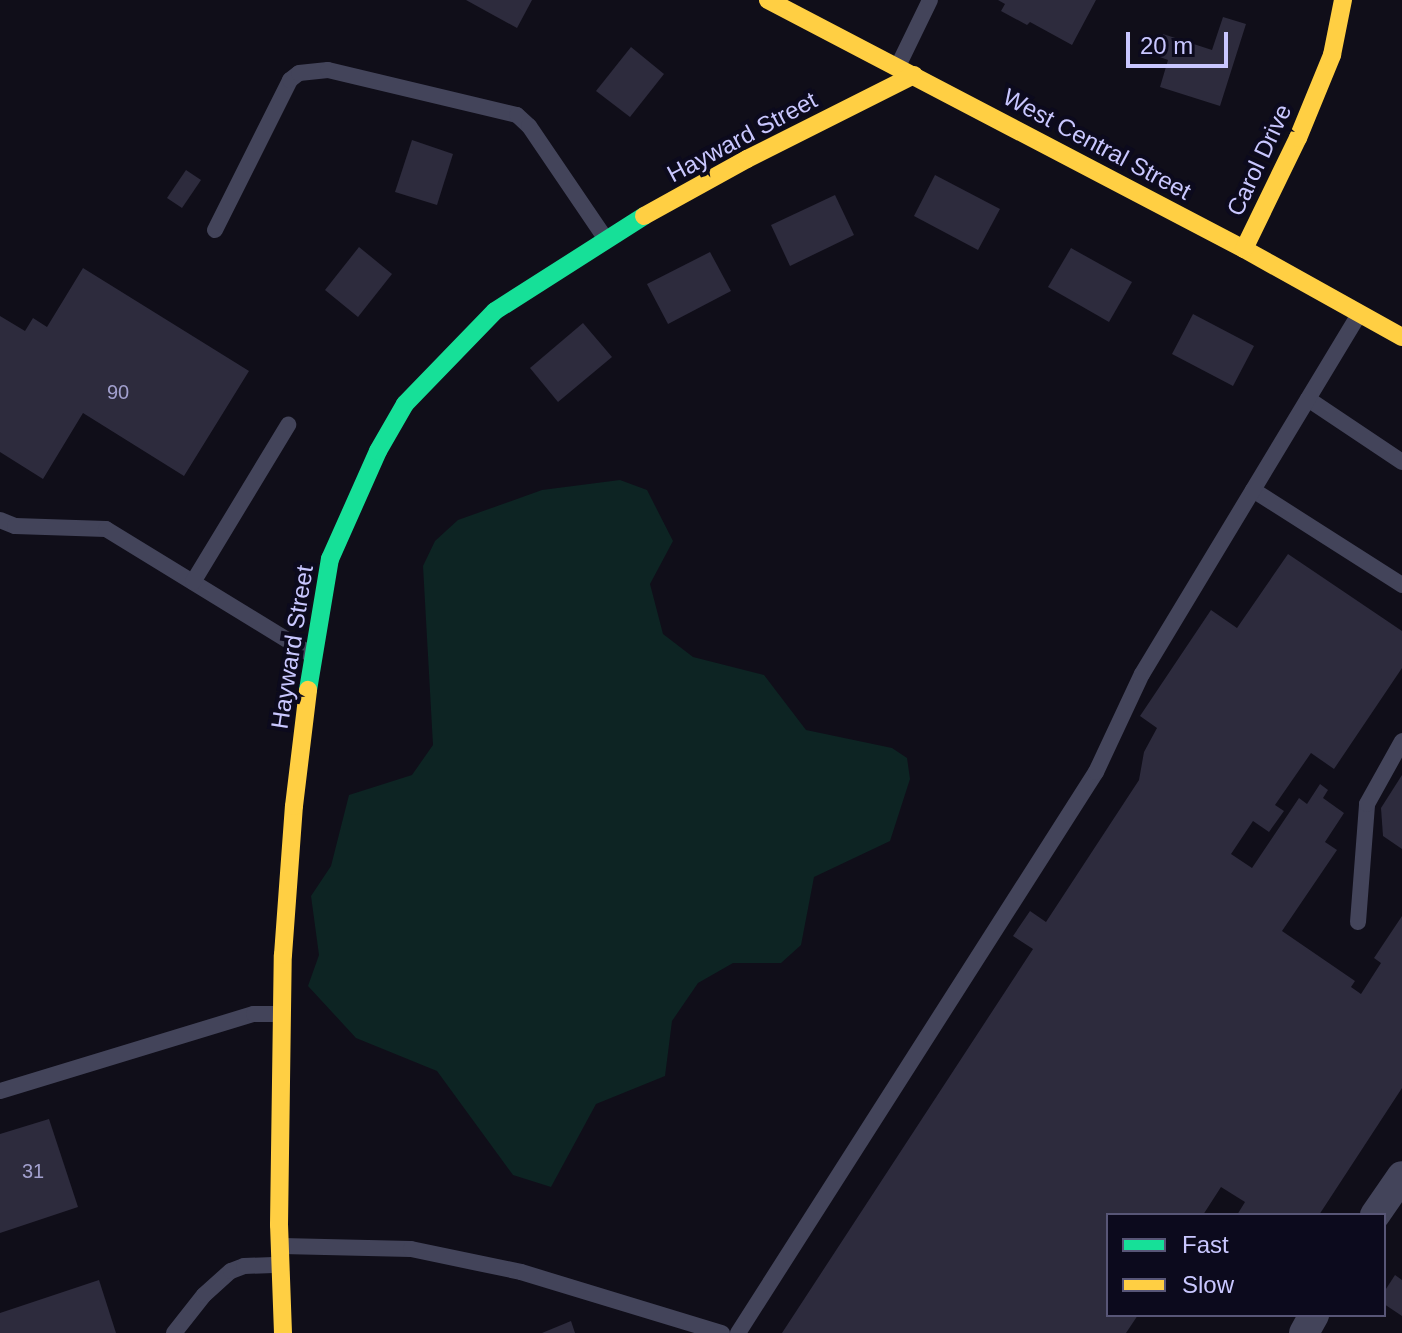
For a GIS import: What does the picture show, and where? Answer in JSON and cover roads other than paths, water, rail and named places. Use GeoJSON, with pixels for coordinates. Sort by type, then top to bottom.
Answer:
{"type":"FeatureCollection","features":[{"type":"Feature","properties":{"kind":"street","name":"West Central Street"},"geometry":{"type":"LineString","coordinates":[[768,0],[1244,249],[1402,337]]}},
{"type":"Feature","properties":{"kind":"street","name":"Carol Drive"},"geometry":{"type":"LineString","coordinates":[[1244,249],[1298,138],[1332,55],[1343,0]]}},
{"type":"Feature","properties":{"kind":"street","name":"Hayward Street"},"geometry":{"type":"LineString","coordinates":[[283,1333],[280,1255],[283,955],[294,806],[313,656],[330,559],[378,451],[405,404],[495,311],[605,238],[906,71]]}},
{"type":"Feature","properties":{"kind":"street"},"geometry":{"type":"LineString","coordinates":[[1376,1213],[1402,1176]]}},
{"type":"Feature","properties":{"kind":"lane"},"geometry":{"type":"LineString","coordinates":[[906,71],[930,0]]}},
{"type":"Feature","properties":{"kind":"lane"},"geometry":{"type":"LineString","coordinates":[[215,230],[290,80],[299,73],[328,70],[517,115],[529,126],[605,238]]}},
{"type":"Feature","properties":{"kind":"lane"},"geometry":{"type":"LineString","coordinates":[[738,1333],[1096,772],[1142,674],[1359,314]]}},
{"type":"Feature","properties":{"kind":"lane"},"geometry":{"type":"LineString","coordinates":[[1308,399],[1402,462]]}},
{"type":"Feature","properties":{"kind":"lane"},"geometry":{"type":"LineString","coordinates":[[193,582],[288,425]]}},
{"type":"Feature","properties":{"kind":"lane"},"geometry":{"type":"LineString","coordinates":[[1253,490],[1402,585]]}},
{"type":"Feature","properties":{"kind":"lane"},"geometry":{"type":"LineString","coordinates":[[0,520],[15,526],[106,529],[313,656]]}},
{"type":"Feature","properties":{"kind":"lane"},"geometry":{"type":"LineString","coordinates":[[1358,922],[1367,804],[1402,741]]}},
{"type":"Feature","properties":{"kind":"lane"},"geometry":{"type":"LineString","coordinates":[[0,1091],[254,1014],[283,1014]]}},
{"type":"Feature","properties":{"kind":"lane"},"geometry":{"type":"LineString","coordinates":[[174,1333],[198,1302],[231,1271],[280,1255],[411,1249],[521,1272],[722,1333]]}}]}
